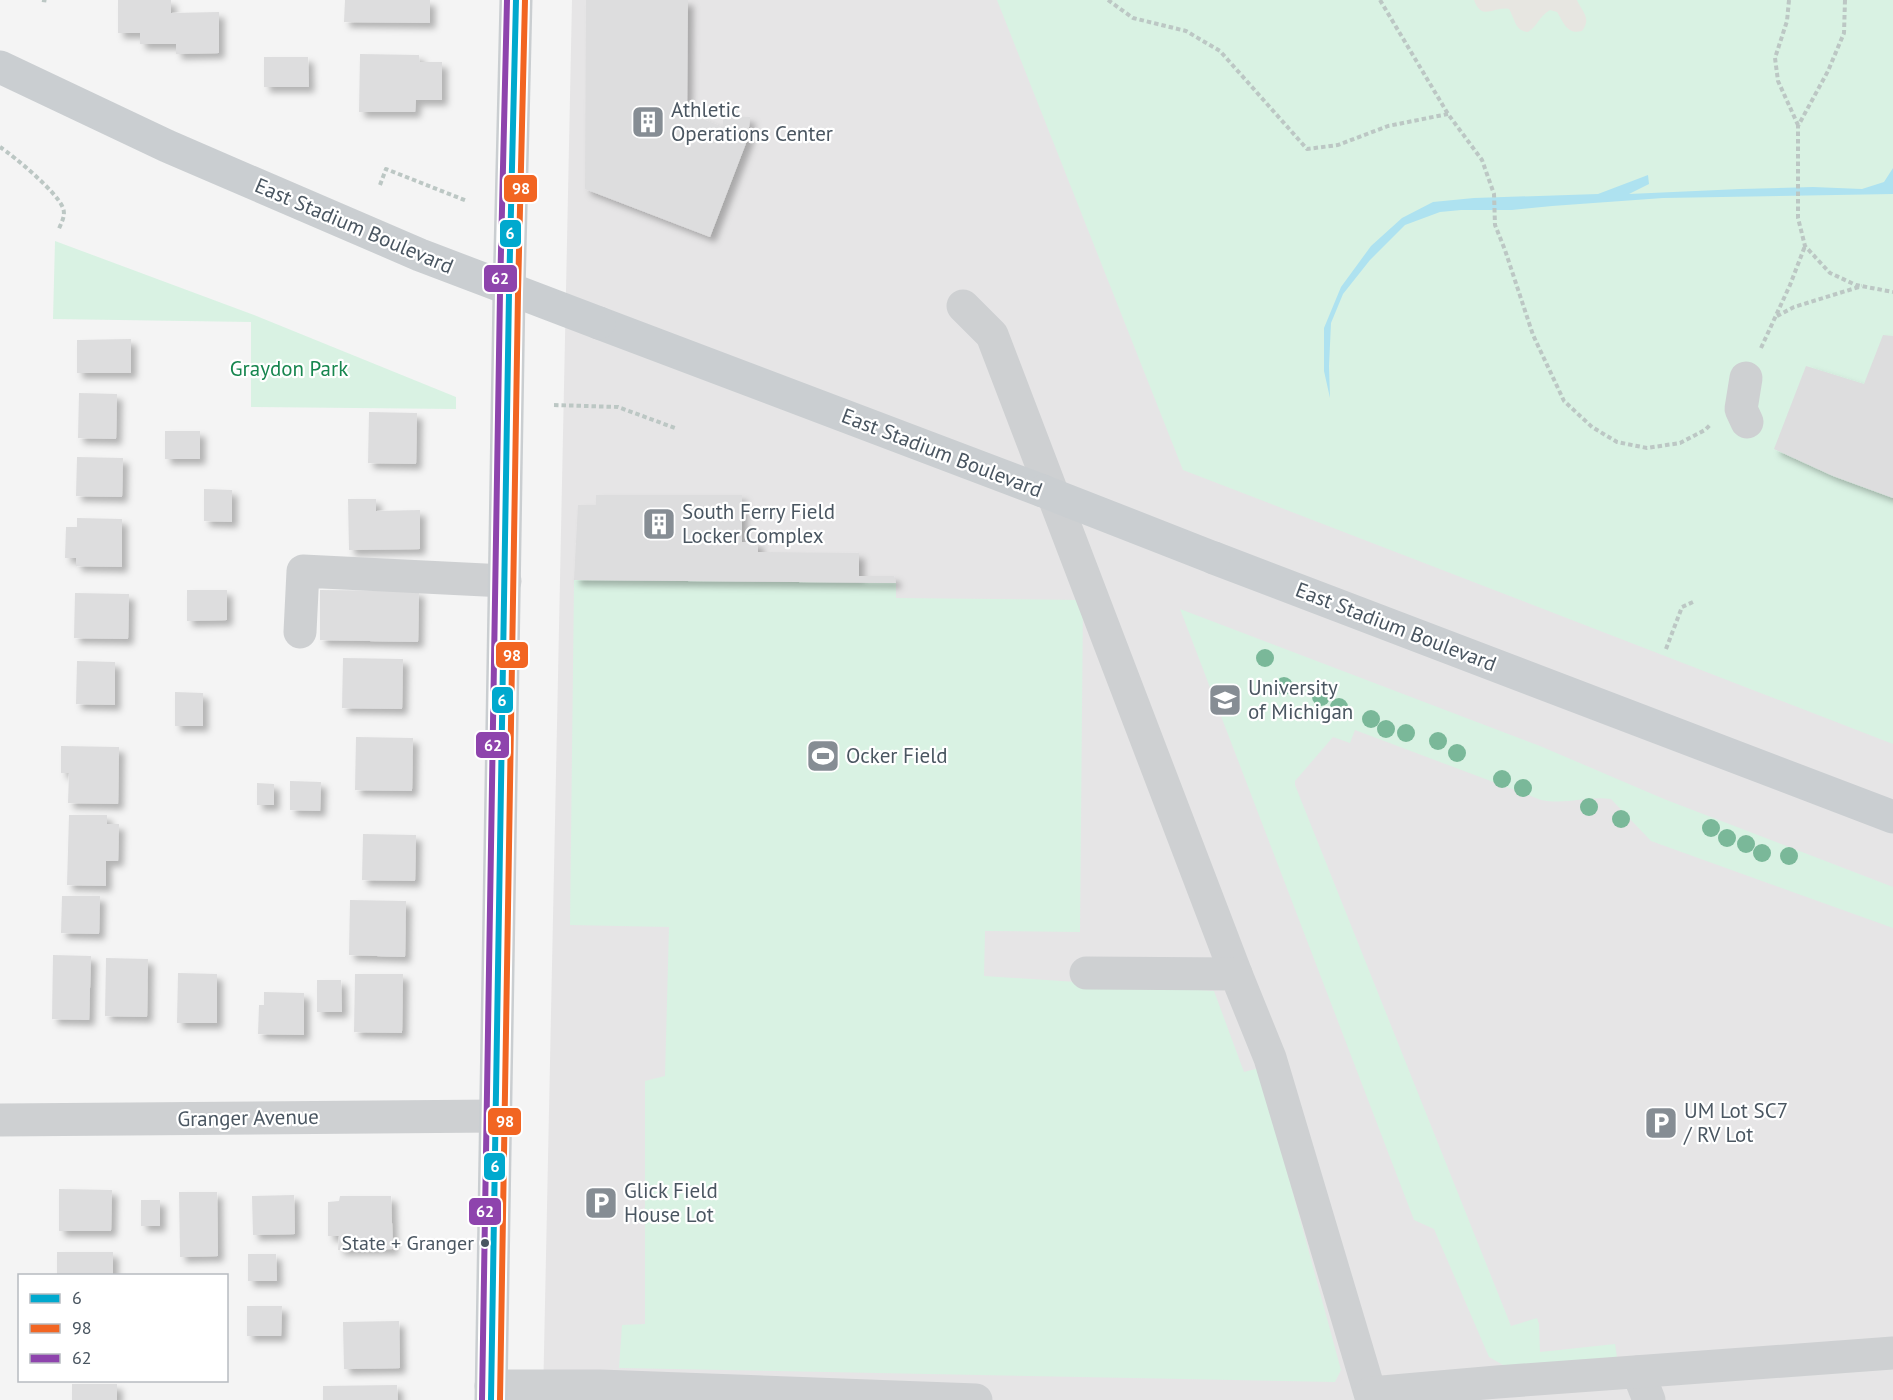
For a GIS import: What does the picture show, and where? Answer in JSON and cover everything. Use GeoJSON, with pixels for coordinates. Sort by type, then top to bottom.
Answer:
{"type":"FeatureCollection","features":[{"type":"Feature","properties":{"kind":"main road"},"geometry":{"type":"LineString","coordinates":[[491,1393],[516,0]]}},
{"type":"Feature","properties":{"kind":"main road","name":"East Stadium Boulevard"},"geometry":{"type":"LineString","coordinates":[[0,66],[167,146],[420,255],[1893,817]]}},
{"type":"Feature","properties":{"kind":"street"},"geometry":{"type":"LineString","coordinates":[[963,306],[992,335],[1269,1058],[1371,1396],[1644,1386],[1893,1353]]}},
{"type":"Feature","properties":{"kind":"street"},"geometry":{"type":"LineString","coordinates":[[1746,378],[1741,409],[1747,422]]}},
{"type":"Feature","properties":{"kind":"street"},"geometry":{"type":"LineString","coordinates":[[300,632],[303,571],[505,581]]}},
{"type":"Feature","properties":{"kind":"street"},"geometry":{"type":"LineString","coordinates":[[1086,973],[1236,974]]}},
{"type":"Feature","properties":{"kind":"street","name":"Granger Avenue"},"geometry":{"type":"LineString","coordinates":[[0,1120],[497,1116]]}},
{"type":"Feature","properties":{"kind":"street"},"geometry":{"type":"LineString","coordinates":[[491,1393],[600,1386],[976,1400]]}},
{"type":"Feature","properties":{"kind":"path"},"geometry":{"type":"LineString","coordinates":[[42,0],[49,1]]}},
{"type":"Feature","properties":{"kind":"path"},"geometry":{"type":"LineString","coordinates":[[1108,0],[1132,18],[1186,31],[1220,51],[1307,149],[1338,145],[1388,126],[1448,114]]}},
{"type":"Feature","properties":{"kind":"path"},"geometry":{"type":"LineString","coordinates":[[1380,0],[1448,114],[1482,160],[1494,194],[1495,225],[1545,363],[1564,401],[1592,427],[1617,442],[1647,448],[1680,443],[1705,430],[1715,421]]}},
{"type":"Feature","properties":{"kind":"path"},"geometry":{"type":"LineString","coordinates":[[1789,0],[1787,21],[1775,58],[1778,81],[1798,126],[1798,218],[1805,246],[1830,273],[1863,286],[1893,292]]}},
{"type":"Feature","properties":{"kind":"path"},"geometry":{"type":"LineString","coordinates":[[1798,126],[1828,71],[1844,33],[1845,0]]}},
{"type":"Feature","properties":{"kind":"path"},"geometry":{"type":"LineString","coordinates":[[0,147],[27,168],[62,206],[63,216],[58,231]]}},
{"type":"Feature","properties":{"kind":"path"},"geometry":{"type":"LineString","coordinates":[[380,185],[386,169],[467,201]]}},
{"type":"Feature","properties":{"kind":"path"},"geometry":{"type":"LineString","coordinates":[[1746,378],[1777,316],[1805,246]]}},
{"type":"Feature","properties":{"kind":"path"},"geometry":{"type":"LineString","coordinates":[[1777,316],[1794,307],[1863,286]]}},
{"type":"Feature","properties":{"kind":"path"},"geometry":{"type":"LineString","coordinates":[[554,405],[618,407],[675,428]]}},
{"type":"Feature","properties":{"kind":"path"},"geometry":{"type":"LineString","coordinates":[[1666,649],[1682,607],[1695,601]]}},
{"type":"Feature","properties":{"kind":"shaded area","name":"University of Michigan"},"geometry":{"type":"Polygon","coordinates":[[[572,0],[1893,0],[1893,1400],[543,1400],[572,0]]]}},
{"type":"Feature","properties":{"kind":"green space"},"geometry":{"type":"Polygon","coordinates":[[[997,0],[1893,0],[1893,744],[1183,470],[997,0]]]}},
{"type":"Feature","properties":{"kind":"green space","name":"Graydon Park"},"geometry":{"type":"Polygon","coordinates":[[[55,241],[254,315],[456,397],[456,409],[251,407],[251,322],[53,319],[55,241]]]}},
{"type":"Feature","properties":{"kind":"green space"},"geometry":{"type":"Polygon","coordinates":[[[574,580],[896,583],[896,598],[1083,600],[1080,932],[985,931],[984,976],[1214,991],[1244,1072],[1259,1068],[1341,1370],[1335,1382],[619,1368],[622,1325],[645,1324],[645,1081],[665,1076],[669,927],[570,925],[574,580]]]}},
{"type":"Feature","properties":{"kind":"green space"},"geometry":{"type":"Polygon","coordinates":[[[1180,609],[1540,746],[1664,799],[1893,887],[1893,928],[1651,841],[1611,799],[1559,802],[1541,800],[1355,730],[1350,743],[1333,737],[1295,781],[1511,1326],[1537,1318],[1540,1352],[1615,1344],[1617,1357],[1522,1366],[1503,1365],[1489,1357],[1434,1229],[1414,1220],[1180,609]]]}},
{"type":"Feature","properties":{"kind":"sand"},"geometry":{"type":"Polygon","coordinates":[[[1474,0],[1577,0],[1586,22],[1582,31],[1569,30],[1557,12],[1550,10],[1528,32],[1518,27],[1509,9],[1485,12],[1477,7],[1474,0]]]}},
{"type":"Feature","properties":{"kind":"water"},"geometry":{"type":"Polygon","coordinates":[[[1893,168],[1893,194],[1663,198],[1512,210],[1461,210],[1440,212],[1405,225],[1370,260],[1343,294],[1331,323],[1330,398],[1324,371],[1324,328],[1341,287],[1371,246],[1402,218],[1433,202],[1474,198],[1598,194],[1648,175],[1649,184],[1629,194],[1813,187],[1862,189],[1884,182],[1893,168]]]}},
{"type":"Feature","properties":{"kind":"building"},"geometry":{"type":"Polygon","coordinates":[[[118,0],[171,0],[171,13],[219,12],[219,53],[176,54],[176,44],[140,44],[140,33],[118,33],[118,0]]]}},
{"type":"Feature","properties":{"kind":"building"},"geometry":{"type":"Polygon","coordinates":[[[345,0],[430,0],[430,23],[344,22],[345,0]]]}},
{"type":"Feature","properties":{"kind":"building","name":"Athletic Operations Center"},"geometry":{"type":"Polygon","coordinates":[[[586,0],[688,0],[687,113],[723,127],[723,116],[750,117],[748,138],[710,237],[585,189],[586,0]]]}},
{"type":"Feature","properties":{"kind":"building"},"geometry":{"type":"Polygon","coordinates":[[[360,54],[419,55],[420,62],[442,62],[442,100],[416,100],[415,112],[359,112],[360,54]]]}},
{"type":"Feature","properties":{"kind":"building"},"geometry":{"type":"Polygon","coordinates":[[[264,57],[308,57],[309,87],[264,87],[264,57]]]}},
{"type":"Feature","properties":{"kind":"building"},"geometry":{"type":"Polygon","coordinates":[[[1883,335],[1893,336],[1893,498],[1833,476],[1774,449],[1806,366],[1864,384],[1883,335]]]}},
{"type":"Feature","properties":{"kind":"building"},"geometry":{"type":"Polygon","coordinates":[[[131,339],[131,373],[77,373],[77,340],[131,339]]]}},
{"type":"Feature","properties":{"kind":"building"},"geometry":{"type":"Polygon","coordinates":[[[79,393],[117,394],[116,439],[78,438],[79,393]]]}},
{"type":"Feature","properties":{"kind":"building"},"geometry":{"type":"Polygon","coordinates":[[[369,412],[417,413],[416,464],[368,463],[369,412]]]}},
{"type":"Feature","properties":{"kind":"building"},"geometry":{"type":"Polygon","coordinates":[[[165,431],[200,431],[200,459],[165,459],[165,431]]]}},
{"type":"Feature","properties":{"kind":"building"},"geometry":{"type":"Polygon","coordinates":[[[77,457],[123,458],[122,497],[76,496],[77,457]]]}},
{"type":"Feature","properties":{"kind":"building"},"geometry":{"type":"Polygon","coordinates":[[[204,489],[232,490],[232,522],[204,521],[204,489]]]}},
{"type":"Feature","properties":{"kind":"building","name":"South Ferry Field Locker Complex"},"geometry":{"type":"Polygon","coordinates":[[[596,495],[742,495],[742,542],[758,542],[758,552],[859,553],[859,576],[894,576],[896,583],[574,580],[578,505],[596,505],[596,495]]]}},
{"type":"Feature","properties":{"kind":"building"},"geometry":{"type":"Polygon","coordinates":[[[348,499],[376,499],[376,511],[420,510],[420,549],[349,550],[348,499]]]}},
{"type":"Feature","properties":{"kind":"building"},"geometry":{"type":"Polygon","coordinates":[[[77,518],[122,519],[122,567],[76,566],[76,558],[65,558],[66,527],[77,527],[77,518]]]}},
{"type":"Feature","properties":{"kind":"building"},"geometry":{"type":"Polygon","coordinates":[[[187,590],[227,590],[227,620],[187,621],[187,590]]]}},
{"type":"Feature","properties":{"kind":"building"},"geometry":{"type":"Polygon","coordinates":[[[320,590],[419,591],[418,642],[320,640],[320,590]]]}},
{"type":"Feature","properties":{"kind":"building"},"geometry":{"type":"Polygon","coordinates":[[[75,593],[129,594],[128,639],[74,638],[75,593]]]}},
{"type":"Feature","properties":{"kind":"building"},"geometry":{"type":"Polygon","coordinates":[[[343,658],[403,659],[402,709],[342,708],[343,658]]]}},
{"type":"Feature","properties":{"kind":"building"},"geometry":{"type":"Polygon","coordinates":[[[77,661],[115,662],[115,705],[76,704],[77,661]]]}},
{"type":"Feature","properties":{"kind":"building"},"geometry":{"type":"Polygon","coordinates":[[[175,692],[203,693],[203,726],[175,726],[175,692]]]}},
{"type":"Feature","properties":{"kind":"building"},"geometry":{"type":"Polygon","coordinates":[[[356,737],[413,738],[412,791],[355,790],[356,737]]]}},
{"type":"Feature","properties":{"kind":"building"},"geometry":{"type":"Polygon","coordinates":[[[61,746],[119,747],[118,804],[68,803],[69,773],[61,773],[61,746]]]}},
{"type":"Feature","properties":{"kind":"building"},"geometry":{"type":"Polygon","coordinates":[[[290,781],[321,782],[320,811],[290,810],[290,781]]]}},
{"type":"Feature","properties":{"kind":"building"},"geometry":{"type":"Polygon","coordinates":[[[257,783],[274,784],[274,805],[257,805],[257,783]]]}},
{"type":"Feature","properties":{"kind":"building"},"geometry":{"type":"Polygon","coordinates":[[[69,815],[107,815],[107,824],[119,824],[118,861],[106,861],[106,886],[67,885],[69,815]]]}},
{"type":"Feature","properties":{"kind":"building"},"geometry":{"type":"Polygon","coordinates":[[[363,834],[416,835],[415,881],[362,880],[363,834]]]}},
{"type":"Feature","properties":{"kind":"building"},"geometry":{"type":"Polygon","coordinates":[[[62,896],[100,896],[99,934],[61,933],[62,896]]]}},
{"type":"Feature","properties":{"kind":"building"},"geometry":{"type":"Polygon","coordinates":[[[350,900],[406,901],[405,957],[349,955],[350,900]]]}},
{"type":"Feature","properties":{"kind":"building"},"geometry":{"type":"Polygon","coordinates":[[[53,955],[91,956],[89,1020],[52,1019],[53,955]]]}},
{"type":"Feature","properties":{"kind":"building"},"geometry":{"type":"Polygon","coordinates":[[[106,958],[148,959],[147,1017],[105,1016],[106,958]]]}},
{"type":"Feature","properties":{"kind":"building"},"geometry":{"type":"Polygon","coordinates":[[[178,973],[217,974],[217,1023],[177,1023],[178,973]]]}},
{"type":"Feature","properties":{"kind":"building"},"geometry":{"type":"Polygon","coordinates":[[[355,974],[403,974],[402,1033],[354,1032],[355,974]]]}},
{"type":"Feature","properties":{"kind":"building"},"geometry":{"type":"Polygon","coordinates":[[[317,980],[341,980],[342,1012],[317,1012],[317,980]]]}},
{"type":"Feature","properties":{"kind":"building"},"geometry":{"type":"Polygon","coordinates":[[[264,992],[304,993],[304,1035],[258,1034],[259,1005],[264,1005],[264,992]]]}},
{"type":"Feature","properties":{"kind":"building"},"geometry":{"type":"Polygon","coordinates":[[[59,1189],[112,1190],[111,1231],[59,1231],[59,1189]]]}},
{"type":"Feature","properties":{"kind":"building"},"geometry":{"type":"Polygon","coordinates":[[[179,1192],[217,1192],[218,1256],[180,1257],[179,1192]]]}},
{"type":"Feature","properties":{"kind":"building"},"geometry":{"type":"Polygon","coordinates":[[[294,1195],[295,1234],[253,1235],[252,1196],[294,1195]]]}},
{"type":"Feature","properties":{"kind":"building"},"geometry":{"type":"Polygon","coordinates":[[[340,1196],[391,1196],[393,1249],[338,1250],[339,1236],[328,1236],[328,1202],[339,1201],[340,1196]]]}},
{"type":"Feature","properties":{"kind":"building"},"geometry":{"type":"Polygon","coordinates":[[[141,1200],[160,1200],[160,1226],[141,1226],[141,1200]]]}},
{"type":"Feature","properties":{"kind":"building"},"geometry":{"type":"Polygon","coordinates":[[[57,1252],[113,1252],[113,1274],[57,1274],[57,1252]]]}},
{"type":"Feature","properties":{"kind":"building"},"geometry":{"type":"Polygon","coordinates":[[[248,1254],[276,1254],[277,1281],[248,1281],[248,1254]]]}},
{"type":"Feature","properties":{"kind":"building"},"geometry":{"type":"Polygon","coordinates":[[[247,1306],[282,1306],[281,1336],[247,1336],[247,1306]]]}},
{"type":"Feature","properties":{"kind":"building"},"geometry":{"type":"Polygon","coordinates":[[[399,1321],[400,1368],[344,1369],[343,1322],[399,1321]]]}},
{"type":"Feature","properties":{"kind":"building"},"geometry":{"type":"Polygon","coordinates":[[[72,1384],[117,1384],[117,1400],[72,1400],[72,1384]]]}},
{"type":"Feature","properties":{"kind":"building"},"geometry":{"type":"Polygon","coordinates":[[[397,1385],[398,1400],[323,1400],[323,1386],[397,1385]]]}},
{"type":"Feature","properties":{"kind":"transit line","name":"62"},"geometry":{"type":"LineString","coordinates":[[482,1400],[507,0]]}},
{"type":"Feature","properties":{"kind":"transit line","name":"6"},"geometry":{"type":"LineString","coordinates":[[491,1400],[516,0]]}},
{"type":"Feature","properties":{"kind":"transit line","name":"98"},"geometry":{"type":"LineString","coordinates":[[500,1400],[525,0]]}},
{"type":"Feature","properties":{"kind":"place","name":"Athletic Operations Center"},"geometry":{"type":"Point","coordinates":[648,122]}},
{"type":"Feature","properties":{"kind":"place","name":"South Ferry Field Locker Complex"},"geometry":{"type":"Point","coordinates":[659,524]}},
{"type":"Feature","properties":{"kind":"place","name":"University of Michigan"},"geometry":{"type":"Point","coordinates":[1225,700]}},
{"type":"Feature","properties":{"kind":"place","name":"Ocker Field"},"geometry":{"type":"Point","coordinates":[823,756]}},
{"type":"Feature","properties":{"kind":"place","name":"UM Lot SC7 / RV Lot"},"geometry":{"type":"Point","coordinates":[1661,1123]}},
{"type":"Feature","properties":{"kind":"place","name":"Glick Field House Lot"},"geometry":{"type":"Point","coordinates":[601,1203]}},
{"type":"Feature","properties":{"kind":"place","name":"State + Granger"},"geometry":{"type":"Point","coordinates":[485,1243]}}]}
